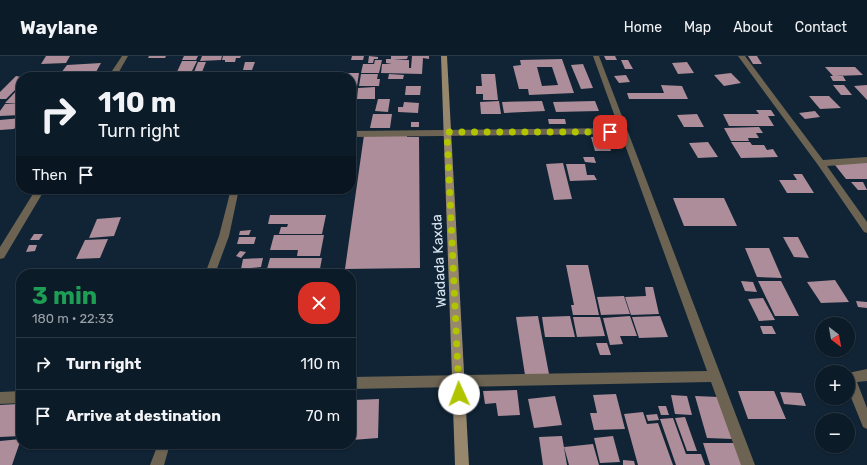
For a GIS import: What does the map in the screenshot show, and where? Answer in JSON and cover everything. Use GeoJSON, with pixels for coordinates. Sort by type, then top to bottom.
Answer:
{"type":"FeatureCollection","features":[{"type":"Feature","properties":{"kind":"street"},"geometry":{"type":"LineString","coordinates":[[115,72],[125,56]]}},
{"type":"Feature","properties":{"kind":"street","name":"Wadada Kaxda"},"geometry":{"type":"LineString","coordinates":[[444,56],[462,465]]}},
{"type":"Feature","properties":{"kind":"street"},"geometry":{"type":"LineString","coordinates":[[596,56],[748,465]]}},
{"type":"Feature","properties":{"kind":"street"},"geometry":{"type":"LineString","coordinates":[[741,56],[822,163],[867,229]]}},
{"type":"Feature","properties":{"kind":"street"},"geometry":{"type":"LineString","coordinates":[[356,134],[447,132],[624,132]]}},
{"type":"Feature","properties":{"kind":"street"},"geometry":{"type":"LineString","coordinates":[[822,163],[867,160]]}},
{"type":"Feature","properties":{"kind":"street"},"geometry":{"type":"LineString","coordinates":[[0,255],[38,194]]}},
{"type":"Feature","properties":{"kind":"street"},"geometry":{"type":"LineString","coordinates":[[212,269],[224,236],[234,194]]}},
{"type":"Feature","properties":{"kind":"street"},"geometry":{"type":"LineString","coordinates":[[867,375],[849,378],[867,423]]}},
{"type":"Feature","properties":{"kind":"street"},"geometry":{"type":"LineString","coordinates":[[356,383],[715,376]]}},
{"type":"Feature","properties":{"kind":"street"},"geometry":{"type":"LineString","coordinates":[[0,398],[16,397]]}},
{"type":"Feature","properties":{"kind":"street"},"geometry":{"type":"LineString","coordinates":[[157,465],[162,449]]}},
{"type":"Feature","properties":{"kind":"building"},"geometry":{"type":"Polygon","coordinates":[[[46,56],[70,56],[66,63],[41,64],[46,56]]]}},
{"type":"Feature","properties":{"kind":"building"},"geometry":{"type":"Polygon","coordinates":[[[149,56],[166,56],[165,58],[148,58],[149,56]]]}},
{"type":"Feature","properties":{"kind":"building"},"geometry":{"type":"Polygon","coordinates":[[[184,56],[198,56],[196,60],[182,60],[184,56]]]}},
{"type":"Feature","properties":{"kind":"building"},"geometry":{"type":"Polygon","coordinates":[[[202,56],[222,56],[221,60],[200,61],[202,56]]]}},
{"type":"Feature","properties":{"kind":"building"},"geometry":{"type":"Polygon","coordinates":[[[223,56],[241,56],[240,58],[236,58],[235,62],[225,62],[225,60],[222,60],[223,56]]]}},
{"type":"Feature","properties":{"kind":"building"},"geometry":{"type":"Polygon","coordinates":[[[352,56],[364,56],[363,60],[351,60],[352,56]]]}},
{"type":"Feature","properties":{"kind":"building"},"geometry":{"type":"Polygon","coordinates":[[[369,56],[378,57],[378,59],[374,59],[373,63],[368,63],[369,56]]]}},
{"type":"Feature","properties":{"kind":"building"},"geometry":{"type":"Polygon","coordinates":[[[391,56],[408,56],[407,59],[393,60],[409,60],[409,68],[411,68],[412,56],[429,56],[429,59],[423,58],[422,74],[381,73],[382,64],[392,64],[386,63],[386,59],[391,59],[391,56]]]}},
{"type":"Feature","properties":{"kind":"building"},"geometry":{"type":"Polygon","coordinates":[[[604,56],[615,56],[617,60],[606,60],[604,56]]]}},
{"type":"Feature","properties":{"kind":"building"},"geometry":{"type":"Polygon","coordinates":[[[748,56],[757,56],[762,64],[753,64],[748,56]]]}},
{"type":"Feature","properties":{"kind":"building"},"geometry":{"type":"Polygon","coordinates":[[[562,59],[574,93],[529,95],[528,89],[519,89],[513,66],[521,65],[520,60],[562,59]],[[537,67],[542,86],[558,85],[552,67],[537,67]]]}},
{"type":"Feature","properties":{"kind":"building"},"geometry":{"type":"Polygon","coordinates":[[[375,60],[382,60],[379,73],[361,73],[363,64],[374,64],[375,60]]]}},
{"type":"Feature","properties":{"kind":"building"},"geometry":{"type":"Polygon","coordinates":[[[621,60],[628,60],[633,69],[625,69],[621,60]]]}},
{"type":"Feature","properties":{"kind":"building"},"geometry":{"type":"Polygon","coordinates":[[[182,61],[197,61],[192,72],[177,72],[182,61]]]}},
{"type":"Feature","properties":{"kind":"building"},"geometry":{"type":"Polygon","coordinates":[[[198,62],[206,62],[202,72],[194,72],[198,62]]]}},
{"type":"Feature","properties":{"kind":"building"},"geometry":{"type":"Polygon","coordinates":[[[245,62],[255,62],[252,70],[243,70],[245,62]]]}},
{"type":"Feature","properties":{"kind":"building"},"geometry":{"type":"Polygon","coordinates":[[[687,62],[694,73],[678,74],[672,63],[687,62]]]}},
{"type":"Feature","properties":{"kind":"building"},"geometry":{"type":"Polygon","coordinates":[[[101,63],[96,72],[62,72],[67,65],[101,63]]]}},
{"type":"Feature","properties":{"kind":"building"},"geometry":{"type":"Polygon","coordinates":[[[583,64],[593,88],[581,89],[571,65],[583,64]]]}},
{"type":"Feature","properties":{"kind":"building"},"geometry":{"type":"Polygon","coordinates":[[[825,67],[855,67],[863,75],[834,76],[843,76],[846,81],[833,81],[830,76],[833,76],[825,67]]]}},
{"type":"Feature","properties":{"kind":"building"},"geometry":{"type":"Polygon","coordinates":[[[356,73],[359,73],[357,86],[356,73]]]}},
{"type":"Feature","properties":{"kind":"building"},"geometry":{"type":"Polygon","coordinates":[[[731,73],[741,83],[724,86],[714,75],[731,73]]]}},
{"type":"Feature","properties":{"kind":"building"},"geometry":{"type":"Polygon","coordinates":[[[361,74],[378,74],[377,79],[380,79],[379,86],[359,86],[361,74]]]}},
{"type":"Feature","properties":{"kind":"building"},"geometry":{"type":"Polygon","coordinates":[[[389,74],[404,75],[403,79],[388,79],[389,74]]]}},
{"type":"Feature","properties":{"kind":"building"},"geometry":{"type":"Polygon","coordinates":[[[481,74],[495,74],[498,100],[483,100],[483,94],[476,94],[476,86],[482,86],[481,74]]]}},
{"type":"Feature","properties":{"kind":"building"},"geometry":{"type":"Polygon","coordinates":[[[626,75],[630,82],[619,83],[614,76],[626,75]]]}},
{"type":"Feature","properties":{"kind":"building"},"geometry":{"type":"Polygon","coordinates":[[[16,76],[16,89],[6,99],[0,99],[0,92],[16,76]]]}},
{"type":"Feature","properties":{"kind":"building"},"geometry":{"type":"Polygon","coordinates":[[[661,85],[682,86],[688,99],[629,99],[627,93],[664,93],[661,85]]]}},
{"type":"Feature","properties":{"kind":"building"},"geometry":{"type":"Polygon","coordinates":[[[833,85],[844,85],[852,95],[841,95],[833,85]]]}},
{"type":"Feature","properties":{"kind":"building"},"geometry":{"type":"Polygon","coordinates":[[[867,85],[867,100],[854,86],[867,85]]]}},
{"type":"Feature","properties":{"kind":"building"},"geometry":{"type":"Polygon","coordinates":[[[406,86],[421,86],[420,95],[405,95],[406,86]]]}},
{"type":"Feature","properties":{"kind":"building"},"geometry":{"type":"Polygon","coordinates":[[[375,87],[375,99],[357,99],[358,88],[375,87]]]}},
{"type":"Feature","properties":{"kind":"building"},"geometry":{"type":"Polygon","coordinates":[[[16,91],[16,103],[5,103],[16,91]]]}},
{"type":"Feature","properties":{"kind":"building"},"geometry":{"type":"Polygon","coordinates":[[[809,96],[829,96],[841,108],[820,109],[809,96]]]}},
{"type":"Feature","properties":{"kind":"building"},"geometry":{"type":"Polygon","coordinates":[[[378,99],[390,99],[388,112],[375,111],[378,99]]]}},
{"type":"Feature","properties":{"kind":"building"},"geometry":{"type":"Polygon","coordinates":[[[499,101],[501,114],[481,114],[480,102],[499,101]]]}},
{"type":"Feature","properties":{"kind":"building"},"geometry":{"type":"Polygon","coordinates":[[[542,101],[545,111],[504,113],[502,102],[542,101]]]}},
{"type":"Feature","properties":{"kind":"building"},"geometry":{"type":"Polygon","coordinates":[[[595,101],[599,111],[556,112],[553,102],[595,101]]]}},
{"type":"Feature","properties":{"kind":"building"},"geometry":{"type":"Polygon","coordinates":[[[404,102],[419,103],[418,113],[398,112],[398,107],[403,107],[404,102]]]}},
{"type":"Feature","properties":{"kind":"building"},"geometry":{"type":"Polygon","coordinates":[[[16,103],[16,115],[0,116],[0,111],[5,104],[16,103]]]}},
{"type":"Feature","properties":{"kind":"building"},"geometry":{"type":"Polygon","coordinates":[[[756,110],[771,110],[775,116],[768,116],[774,126],[729,126],[723,114],[759,114],[756,110]]]}},
{"type":"Feature","properties":{"kind":"building"},"geometry":{"type":"Polygon","coordinates":[[[815,111],[820,117],[805,119],[799,113],[815,111]]]}},
{"type":"Feature","properties":{"kind":"building"},"geometry":{"type":"Polygon","coordinates":[[[373,114],[392,114],[390,128],[370,128],[373,114]]]}},
{"type":"Feature","properties":{"kind":"building"},"geometry":{"type":"Polygon","coordinates":[[[697,114],[704,127],[684,127],[677,115],[697,114]]]}},
{"type":"Feature","properties":{"kind":"building"},"geometry":{"type":"Polygon","coordinates":[[[16,118],[16,126],[14,129],[0,130],[0,120],[16,118]]]}},
{"type":"Feature","properties":{"kind":"building"},"geometry":{"type":"Polygon","coordinates":[[[548,119],[565,119],[566,124],[549,124],[548,119]]]}},
{"type":"Feature","properties":{"kind":"building"},"geometry":{"type":"Polygon","coordinates":[[[411,122],[419,122],[419,127],[411,127],[411,122]]]}},
{"type":"Feature","properties":{"kind":"building"},"geometry":{"type":"Polygon","coordinates":[[[759,127],[763,133],[756,133],[759,138],[748,138],[749,141],[731,141],[724,128],[759,127]]]}},
{"type":"Feature","properties":{"kind":"building"},"geometry":{"type":"Polygon","coordinates":[[[407,134],[407,137],[419,137],[420,268],[345,269],[364,135],[407,134]]]}},
{"type":"Feature","properties":{"kind":"building"},"geometry":{"type":"Polygon","coordinates":[[[591,137],[607,137],[611,151],[595,151],[591,137]]]}},
{"type":"Feature","properties":{"kind":"building"},"geometry":{"type":"Polygon","coordinates":[[[708,142],[718,157],[698,158],[689,143],[708,142]]]}},
{"type":"Feature","properties":{"kind":"building"},"geometry":{"type":"Polygon","coordinates":[[[731,142],[750,142],[752,145],[764,145],[767,150],[773,149],[778,157],[741,158],[731,142]]]}},
{"type":"Feature","properties":{"kind":"building"},"geometry":{"type":"Polygon","coordinates":[[[583,157],[594,157],[596,163],[585,162],[583,157]]]}},
{"type":"Feature","properties":{"kind":"building"},"geometry":{"type":"Polygon","coordinates":[[[867,159],[867,179],[846,179],[831,160],[867,159]]]}},
{"type":"Feature","properties":{"kind":"building"},"geometry":{"type":"Polygon","coordinates":[[[563,163],[572,199],[554,200],[546,164],[563,163]]]}},
{"type":"Feature","properties":{"kind":"building"},"geometry":{"type":"Polygon","coordinates":[[[566,164],[585,164],[587,175],[594,175],[597,180],[570,181],[566,164]]]}},
{"type":"Feature","properties":{"kind":"building"},"geometry":{"type":"Polygon","coordinates":[[[793,174],[802,174],[814,193],[787,193],[779,180],[797,180],[793,174]]]}},
{"type":"Feature","properties":{"kind":"building"},"geometry":{"type":"Polygon","coordinates":[[[851,182],[863,182],[867,190],[858,190],[851,182]]]}},
{"type":"Feature","properties":{"kind":"building"},"geometry":{"type":"Polygon","coordinates":[[[673,198],[724,198],[737,226],[684,226],[673,198]]]}},
{"type":"Feature","properties":{"kind":"building"},"geometry":{"type":"Polygon","coordinates":[[[270,215],[326,215],[322,234],[279,234],[281,227],[287,227],[288,224],[268,224],[270,215]]]}},
{"type":"Feature","properties":{"kind":"building"},"geometry":{"type":"Polygon","coordinates":[[[121,217],[114,236],[89,238],[97,219],[121,217]]]}},
{"type":"Feature","properties":{"kind":"building"},"geometry":{"type":"Polygon","coordinates":[[[251,230],[249,235],[239,235],[240,231],[251,230]]]}},
{"type":"Feature","properties":{"kind":"building"},"geometry":{"type":"Polygon","coordinates":[[[34,234],[43,234],[39,240],[30,240],[34,234]]]}},
{"type":"Feature","properties":{"kind":"building"},"geometry":{"type":"Polygon","coordinates":[[[274,235],[324,235],[320,256],[297,256],[298,250],[270,250],[274,235]]]}},
{"type":"Feature","properties":{"kind":"building"},"geometry":{"type":"Polygon","coordinates":[[[239,237],[256,237],[254,244],[237,244],[239,237]]]}},
{"type":"Feature","properties":{"kind":"building"},"geometry":{"type":"Polygon","coordinates":[[[783,237],[798,237],[809,258],[794,257],[783,237]]]}},
{"type":"Feature","properties":{"kind":"building"},"geometry":{"type":"Polygon","coordinates":[[[108,239],[100,258],[76,259],[85,240],[108,239]]]}},
{"type":"Feature","properties":{"kind":"building"},"geometry":{"type":"Polygon","coordinates":[[[29,245],[37,245],[35,251],[26,252],[29,245]]]}},
{"type":"Feature","properties":{"kind":"building"},"geometry":{"type":"Polygon","coordinates":[[[745,248],[769,248],[782,278],[757,277],[745,248]]]}},
{"type":"Feature","properties":{"kind":"building"},"geometry":{"type":"Polygon","coordinates":[[[240,251],[246,252],[241,258],[236,256],[240,251]]]}},
{"type":"Feature","properties":{"kind":"building"},"geometry":{"type":"Polygon","coordinates":[[[263,258],[261,267],[241,269],[243,259],[263,258]]]}},
{"type":"Feature","properties":{"kind":"building"},"geometry":{"type":"Polygon","coordinates":[[[270,258],[322,258],[320,269],[267,269],[270,258]]]}},
{"type":"Feature","properties":{"kind":"building"},"geometry":{"type":"Polygon","coordinates":[[[566,265],[588,265],[599,315],[573,315],[571,305],[574,305],[566,265]]]}},
{"type":"Feature","properties":{"kind":"building"},"geometry":{"type":"Polygon","coordinates":[[[835,280],[849,302],[821,303],[807,282],[835,280]]]}},
{"type":"Feature","properties":{"kind":"building"},"geometry":{"type":"Polygon","coordinates":[[[741,281],[753,282],[757,292],[745,291],[741,281]]]}},
{"type":"Feature","properties":{"kind":"building"},"geometry":{"type":"Polygon","coordinates":[[[758,281],[781,281],[799,316],[775,316],[758,281]]]}},
{"type":"Feature","properties":{"kind":"building"},"geometry":{"type":"Polygon","coordinates":[[[645,287],[653,287],[659,314],[631,315],[625,297],[646,296],[645,287]]]}},
{"type":"Feature","properties":{"kind":"building"},"geometry":{"type":"Polygon","coordinates":[[[624,296],[630,314],[601,315],[597,297],[624,296]]]}},
{"type":"Feature","properties":{"kind":"building"},"geometry":{"type":"Polygon","coordinates":[[[763,298],[775,320],[759,321],[748,299],[763,298]]]}},
{"type":"Feature","properties":{"kind":"building"},"geometry":{"type":"Polygon","coordinates":[[[856,301],[867,302],[867,308],[858,307],[856,301]]]}},
{"type":"Feature","properties":{"kind":"building"},"geometry":{"type":"Polygon","coordinates":[[[538,316],[549,374],[525,375],[516,317],[538,316]]]}},
{"type":"Feature","properties":{"kind":"building"},"geometry":{"type":"Polygon","coordinates":[[[570,316],[575,337],[545,337],[542,317],[570,316]]]}},
{"type":"Feature","properties":{"kind":"building"},"geometry":{"type":"Polygon","coordinates":[[[630,316],[637,336],[620,336],[623,344],[610,345],[603,318],[630,316]]]}},
{"type":"Feature","properties":{"kind":"building"},"geometry":{"type":"Polygon","coordinates":[[[660,316],[668,337],[639,338],[632,317],[660,316]]]}},
{"type":"Feature","properties":{"kind":"building"},"geometry":{"type":"Polygon","coordinates":[[[573,317],[600,317],[605,336],[577,337],[573,317]]]}},
{"type":"Feature","properties":{"kind":"building"},"geometry":{"type":"Polygon","coordinates":[[[760,326],[772,326],[776,334],[763,334],[760,326]]]}},
{"type":"Feature","properties":{"kind":"building"},"geometry":{"type":"Polygon","coordinates":[[[596,343],[607,343],[611,355],[600,355],[596,343]]]}},
{"type":"Feature","properties":{"kind":"building"},"geometry":{"type":"Polygon","coordinates":[[[517,390],[520,415],[498,416],[496,403],[485,404],[483,391],[517,390]]]}},
{"type":"Feature","properties":{"kind":"building"},"geometry":{"type":"Polygon","coordinates":[[[738,391],[774,391],[786,419],[748,419],[738,391]]]}},
{"type":"Feature","properties":{"kind":"building"},"geometry":{"type":"Polygon","coordinates":[[[780,392],[801,393],[806,406],[784,404],[780,392]]]}},
{"type":"Feature","properties":{"kind":"building"},"geometry":{"type":"Polygon","coordinates":[[[616,394],[625,429],[594,430],[590,413],[597,413],[593,395],[616,394]]]}},
{"type":"Feature","properties":{"kind":"building"},"geometry":{"type":"Polygon","coordinates":[[[671,395],[687,396],[692,415],[675,414],[671,395]]]}},
{"type":"Feature","properties":{"kind":"building"},"geometry":{"type":"Polygon","coordinates":[[[555,396],[562,425],[534,428],[528,399],[555,396]]]}},
{"type":"Feature","properties":{"kind":"building"},"geometry":{"type":"Polygon","coordinates":[[[695,396],[719,397],[733,439],[707,438],[695,396]]]}},
{"type":"Feature","properties":{"kind":"building"},"geometry":{"type":"Polygon","coordinates":[[[379,399],[378,438],[356,440],[356,400],[379,399]]]}},
{"type":"Feature","properties":{"kind":"building"},"geometry":{"type":"Polygon","coordinates":[[[16,404],[16,436],[0,437],[0,405],[16,404]]]}},
{"type":"Feature","properties":{"kind":"building"},"geometry":{"type":"Polygon","coordinates":[[[658,406],[666,406],[669,415],[661,415],[658,406]]]}},
{"type":"Feature","properties":{"kind":"building"},"geometry":{"type":"Polygon","coordinates":[[[643,412],[647,424],[658,423],[673,465],[638,465],[624,414],[643,412]]]}},
{"type":"Feature","properties":{"kind":"building"},"geometry":{"type":"Polygon","coordinates":[[[657,414],[659,420],[648,421],[646,415],[657,414]]]}},
{"type":"Feature","properties":{"kind":"building"},"geometry":{"type":"Polygon","coordinates":[[[685,417],[697,451],[687,451],[675,418],[685,417]]]}},
{"type":"Feature","properties":{"kind":"building"},"geometry":{"type":"Polygon","coordinates":[[[673,418],[686,454],[701,454],[705,465],[676,465],[660,419],[673,418]]]}},
{"type":"Feature","properties":{"kind":"building"},"geometry":{"type":"Polygon","coordinates":[[[562,436],[567,465],[543,465],[539,437],[562,436]]]}},
{"type":"Feature","properties":{"kind":"building"},"geometry":{"type":"Polygon","coordinates":[[[613,436],[620,462],[600,463],[594,438],[613,436]]]}},
{"type":"Feature","properties":{"kind":"building"},"geometry":{"type":"Polygon","coordinates":[[[16,439],[16,449],[18,449],[12,465],[0,465],[0,441],[16,439]]]}},
{"type":"Feature","properties":{"kind":"building"},"geometry":{"type":"Polygon","coordinates":[[[703,443],[738,443],[746,465],[710,465],[703,443]]]}},
{"type":"Feature","properties":{"kind":"building"},"geometry":{"type":"Polygon","coordinates":[[[593,444],[599,465],[569,465],[564,447],[593,444]]]}},
{"type":"Feature","properties":{"kind":"building"},"geometry":{"type":"Polygon","coordinates":[[[623,460],[634,461],[635,465],[623,465],[623,460]]]}},
{"type":"Feature","properties":{"kind":"route"},"geometry":{"type":"LineString","coordinates":[[459,394],[447,132],[610,132]]}}]}
